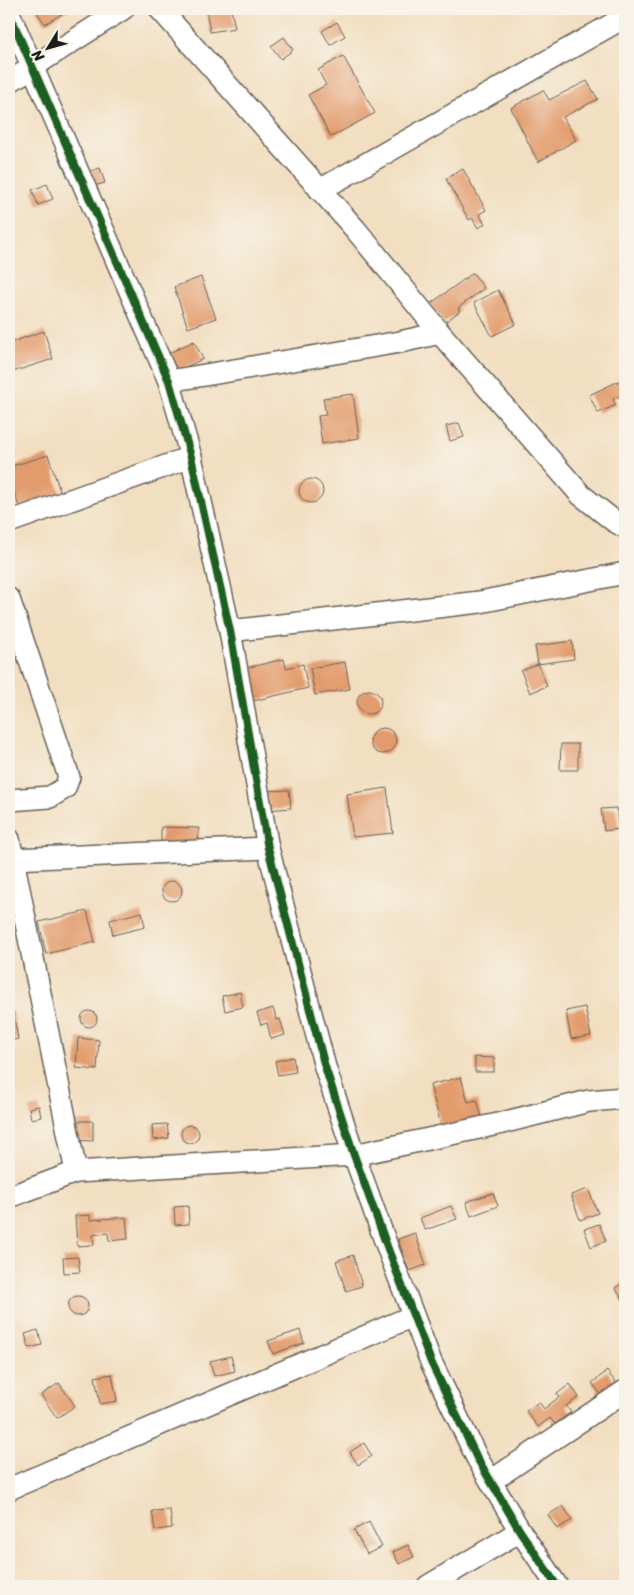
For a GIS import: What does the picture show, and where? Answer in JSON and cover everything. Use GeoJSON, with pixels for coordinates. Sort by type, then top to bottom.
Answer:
{"type":"FeatureCollection","features":[{"type":"Feature","properties":{"kind":"street"},"geometry":{"type":"LineString","coordinates":[[9,82],[123,9]]}},
{"type":"Feature","properties":{"kind":"street"},"geometry":{"type":"LineString","coordinates":[[160,9],[356,230],[440,333],[580,495],[625,528]]}},
{"type":"Feature","properties":{"kind":"street"},"geometry":{"type":"LineString","coordinates":[[9,13],[169,381],[191,457],[230,630],[268,848],[325,1067],[354,1155],[431,1362],[478,1458],[520,1530],[556,1586]]}},
{"type":"Feature","properties":{"kind":"street"},"geometry":{"type":"LineString","coordinates":[[320,190],[625,17]]}},
{"type":"Feature","properties":{"kind":"street"},"geometry":{"type":"LineString","coordinates":[[169,381],[400,342],[440,333]]}},
{"type":"Feature","properties":{"kind":"street"},"geometry":{"type":"LineString","coordinates":[[9,522],[191,457]]}},
{"type":"Feature","properties":{"kind":"street"},"geometry":{"type":"LineString","coordinates":[[230,630],[480,602],[625,573]]}},
{"type":"Feature","properties":{"kind":"street"},"geometry":{"type":"LineString","coordinates":[[9,599],[69,777],[65,788],[50,797],[9,800]]}},
{"type":"Feature","properties":{"kind":"street"},"geometry":{"type":"LineString","coordinates":[[76,1172],[10,849],[268,848]]}},
{"type":"Feature","properties":{"kind":"street"},"geometry":{"type":"LineString","coordinates":[[9,1197],[76,1172],[354,1155],[498,1124],[589,1101],[625,1098]]}},
{"type":"Feature","properties":{"kind":"street"},"geometry":{"type":"LineString","coordinates":[[9,1488],[413,1316]]}},
{"type":"Feature","properties":{"kind":"street"},"geometry":{"type":"LineString","coordinates":[[491,1481],[625,1392]]}},
{"type":"Feature","properties":{"kind":"street"},"geometry":{"type":"LineString","coordinates":[[428,1586],[520,1530]]}},
{"type":"Feature","properties":{"kind":"building"},"geometry":{"type":"Polygon","coordinates":[[[35,9],[70,9],[45,24],[35,9]]]}},
{"type":"Feature","properties":{"kind":"building"},"geometry":{"type":"Polygon","coordinates":[[[231,9],[235,28],[210,32],[206,10],[231,9]]]}},
{"type":"Feature","properties":{"kind":"building"},"geometry":{"type":"Polygon","coordinates":[[[337,22],[345,36],[330,45],[322,31],[337,22]]]}},
{"type":"Feature","properties":{"kind":"building"},"geometry":{"type":"Polygon","coordinates":[[[284,37],[293,50],[281,59],[271,46],[284,37]]]}},
{"type":"Feature","properties":{"kind":"building"},"geometry":{"type":"Polygon","coordinates":[[[343,56],[375,113],[331,137],[308,95],[326,85],[318,70],[343,56]]]}},
{"type":"Feature","properties":{"kind":"building"},"geometry":{"type":"Polygon","coordinates":[[[587,81],[598,99],[563,117],[576,140],[538,162],[511,108],[543,90],[549,100],[587,81]]]}},
{"type":"Feature","properties":{"kind":"building"},"geometry":{"type":"Polygon","coordinates":[[[100,168],[105,183],[90,187],[85,173],[100,168]]]}},
{"type":"Feature","properties":{"kind":"building"},"geometry":{"type":"Polygon","coordinates":[[[463,169],[486,210],[479,214],[485,224],[478,228],[472,218],[469,220],[446,179],[463,169]]]}},
{"type":"Feature","properties":{"kind":"building"},"geometry":{"type":"Polygon","coordinates":[[[47,184],[53,199],[38,205],[32,190],[47,184]]]}},
{"type":"Feature","properties":{"kind":"building"},"geometry":{"type":"Polygon","coordinates":[[[473,273],[484,288],[458,308],[460,311],[444,323],[430,304],[473,273]]]}},
{"type":"Feature","properties":{"kind":"building"},"geometry":{"type":"Polygon","coordinates":[[[201,277],[216,318],[188,328],[174,287],[201,277]]]}},
{"type":"Feature","properties":{"kind":"building"},"geometry":{"type":"Polygon","coordinates":[[[498,290],[516,324],[492,336],[474,303],[498,290]]]}},
{"type":"Feature","properties":{"kind":"building"},"geometry":{"type":"Polygon","coordinates":[[[44,331],[53,359],[9,373],[9,343],[44,331]]]}},
{"type":"Feature","properties":{"kind":"building"},"geometry":{"type":"Polygon","coordinates":[[[194,341],[203,359],[174,372],[165,355],[194,341]]]}},
{"type":"Feature","properties":{"kind":"building"},"geometry":{"type":"Polygon","coordinates":[[[621,380],[625,393],[613,399],[616,405],[598,413],[589,395],[621,380]]]}},
{"type":"Feature","properties":{"kind":"building"},"geometry":{"type":"Polygon","coordinates":[[[353,394],[359,438],[322,444],[318,416],[326,415],[323,398],[353,394]]]}},
{"type":"Feature","properties":{"kind":"building"},"geometry":{"type":"Polygon","coordinates":[[[459,423],[464,437],[450,441],[446,426],[459,423]]]}},
{"type":"Feature","properties":{"kind":"building"},"geometry":{"type":"Polygon","coordinates":[[[48,455],[61,494],[19,507],[9,476],[9,467],[48,455]]]}},
{"type":"Feature","properties":{"kind":"building"},"geometry":{"type":"Polygon","coordinates":[[[311,479],[316,480],[322,486],[322,496],[316,502],[311,503],[306,502],[300,496],[299,491],[300,486],[306,480],[311,479]]]}},
{"type":"Feature","properties":{"kind":"building"},"geometry":{"type":"Polygon","coordinates":[[[572,641],[574,659],[538,664],[535,646],[572,641]]]}},
{"type":"Feature","properties":{"kind":"building"},"geometry":{"type":"Polygon","coordinates":[[[284,659],[286,668],[303,664],[308,688],[253,701],[246,668],[284,659]]]}},
{"type":"Feature","properties":{"kind":"building"},"geometry":{"type":"Polygon","coordinates":[[[345,662],[350,689],[315,695],[310,668],[345,662]]]}},
{"type":"Feature","properties":{"kind":"building"},"geometry":{"type":"Polygon","coordinates":[[[538,664],[547,686],[530,693],[521,671],[538,664]]]}},
{"type":"Feature","properties":{"kind":"building"},"geometry":{"type":"Polygon","coordinates":[[[369,690],[374,691],[380,697],[380,707],[374,713],[369,714],[364,713],[358,707],[357,702],[358,697],[364,691],[369,690]]]}},
{"type":"Feature","properties":{"kind":"building"},"geometry":{"type":"Polygon","coordinates":[[[383,728],[392,732],[396,741],[392,750],[383,754],[374,750],[370,741],[374,732],[383,728]]]}},
{"type":"Feature","properties":{"kind":"building"},"geometry":{"type":"Polygon","coordinates":[[[561,744],[578,744],[578,770],[560,770],[561,744]]]}},
{"type":"Feature","properties":{"kind":"building"},"geometry":{"type":"Polygon","coordinates":[[[387,788],[393,833],[353,837],[347,794],[387,788]]]}},
{"type":"Feature","properties":{"kind":"building"},"geometry":{"type":"Polygon","coordinates":[[[289,790],[291,808],[267,810],[266,791],[289,790]]]}},
{"type":"Feature","properties":{"kind":"building"},"geometry":{"type":"Polygon","coordinates":[[[616,808],[619,829],[604,831],[601,809],[616,808]]]}},
{"type":"Feature","properties":{"kind":"building"},"geometry":{"type":"Polygon","coordinates":[[[161,827],[199,828],[198,846],[161,846],[161,827]]]}},
{"type":"Feature","properties":{"kind":"building"},"geometry":{"type":"Polygon","coordinates":[[[168,881],[176,881],[182,887],[182,895],[176,901],[168,901],[162,895],[162,887],[168,881]]]}},
{"type":"Feature","properties":{"kind":"building"},"geometry":{"type":"Polygon","coordinates":[[[87,911],[95,942],[46,954],[39,922],[87,911]]]}},
{"type":"Feature","properties":{"kind":"building"},"geometry":{"type":"Polygon","coordinates":[[[142,912],[145,927],[113,935],[110,920],[142,912]]]}},
{"type":"Feature","properties":{"kind":"building"},"geometry":{"type":"Polygon","coordinates":[[[240,992],[243,1007],[225,1011],[222,996],[240,992]]]}},
{"type":"Feature","properties":{"kind":"building"},"geometry":{"type":"Polygon","coordinates":[[[585,1007],[591,1036],[571,1039],[566,1011],[585,1007]]]}},
{"type":"Feature","properties":{"kind":"building"},"geometry":{"type":"Polygon","coordinates":[[[273,1008],[277,1020],[280,1019],[285,1035],[271,1039],[267,1023],[261,1025],[257,1013],[273,1008]]]}},
{"type":"Feature","properties":{"kind":"building"},"geometry":{"type":"Polygon","coordinates":[[[13,1011],[18,1039],[9,1041],[9,1012],[13,1011]]]}},
{"type":"Feature","properties":{"kind":"building"},"geometry":{"type":"Polygon","coordinates":[[[86,1011],[92,1011],[97,1016],[95,1025],[86,1027],[81,1022],[81,1016],[86,1011]]]}},
{"type":"Feature","properties":{"kind":"building"},"geometry":{"type":"Polygon","coordinates":[[[78,1038],[99,1040],[97,1070],[76,1068],[78,1038]]]}},
{"type":"Feature","properties":{"kind":"building"},"geometry":{"type":"Polygon","coordinates":[[[293,1057],[296,1072],[278,1075],[275,1061],[293,1057]]]}},
{"type":"Feature","properties":{"kind":"building"},"geometry":{"type":"Polygon","coordinates":[[[475,1057],[494,1058],[494,1072],[475,1072],[475,1057]]]}},
{"type":"Feature","properties":{"kind":"building"},"geometry":{"type":"Polygon","coordinates":[[[461,1077],[468,1102],[477,1100],[482,1117],[442,1129],[430,1085],[461,1077]]]}},
{"type":"Feature","properties":{"kind":"building"},"geometry":{"type":"Polygon","coordinates":[[[39,1106],[41,1117],[31,1119],[29,1108],[39,1106]]]}},
{"type":"Feature","properties":{"kind":"building"},"geometry":{"type":"Polygon","coordinates":[[[74,1121],[93,1121],[93,1141],[75,1140],[74,1121]]]}},
{"type":"Feature","properties":{"kind":"building"},"geometry":{"type":"Polygon","coordinates":[[[167,1124],[169,1138],[153,1140],[152,1125],[167,1124]]]}},
{"type":"Feature","properties":{"kind":"building"},"geometry":{"type":"Polygon","coordinates":[[[190,1125],[196,1128],[199,1134],[196,1140],[190,1143],[184,1140],[181,1134],[184,1128],[190,1125]]]}},
{"type":"Feature","properties":{"kind":"building"},"geometry":{"type":"Polygon","coordinates":[[[588,1189],[598,1213],[580,1220],[571,1195],[588,1189]]]}},
{"type":"Feature","properties":{"kind":"building"},"geometry":{"type":"Polygon","coordinates":[[[493,1193],[498,1206],[471,1216],[466,1202],[493,1193]]]}},
{"type":"Feature","properties":{"kind":"building"},"geometry":{"type":"Polygon","coordinates":[[[188,1206],[189,1224],[175,1225],[174,1207],[188,1206]]]}},
{"type":"Feature","properties":{"kind":"building"},"geometry":{"type":"Polygon","coordinates":[[[451,1206],[457,1219],[425,1230],[420,1218],[451,1206]]]}},
{"type":"Feature","properties":{"kind":"building"},"geometry":{"type":"Polygon","coordinates":[[[90,1215],[90,1220],[126,1217],[128,1239],[109,1241],[108,1233],[93,1235],[94,1245],[77,1246],[75,1216],[90,1215]]]}},
{"type":"Feature","properties":{"kind":"building"},"geometry":{"type":"Polygon","coordinates":[[[599,1224],[606,1241],[591,1247],[584,1229],[599,1224]]]}},
{"type":"Feature","properties":{"kind":"building"},"geometry":{"type":"Polygon","coordinates":[[[415,1233],[426,1265],[409,1271],[398,1239],[415,1233]]]}},
{"type":"Feature","properties":{"kind":"building"},"geometry":{"type":"Polygon","coordinates":[[[353,1255],[362,1286],[346,1291],[336,1261],[353,1255]]]}},
{"type":"Feature","properties":{"kind":"building"},"geometry":{"type":"Polygon","coordinates":[[[78,1257],[80,1272],[64,1273],[63,1258],[78,1257]]]}},
{"type":"Feature","properties":{"kind":"building"},"geometry":{"type":"Polygon","coordinates":[[[625,1281],[625,1303],[615,1288],[625,1281]]]}},
{"type":"Feature","properties":{"kind":"building"},"geometry":{"type":"Polygon","coordinates":[[[74,1296],[82,1296],[88,1302],[88,1310],[82,1316],[74,1316],[68,1310],[68,1302],[74,1296]]]}},
{"type":"Feature","properties":{"kind":"building"},"geometry":{"type":"Polygon","coordinates":[[[38,1330],[42,1345],[29,1348],[25,1334],[38,1330]]]}},
{"type":"Feature","properties":{"kind":"building"},"geometry":{"type":"Polygon","coordinates":[[[300,1330],[304,1343],[273,1354],[268,1341],[300,1330]]]}},
{"type":"Feature","properties":{"kind":"building"},"geometry":{"type":"Polygon","coordinates":[[[231,1356],[235,1371],[214,1376],[210,1361],[231,1356]]]}},
{"type":"Feature","properties":{"kind":"building"},"geometry":{"type":"Polygon","coordinates":[[[607,1371],[616,1383],[601,1395],[592,1383],[607,1371]]]}},
{"type":"Feature","properties":{"kind":"building"},"geometry":{"type":"Polygon","coordinates":[[[112,1374],[117,1401],[100,1404],[95,1377],[112,1374]]]}},
{"type":"Feature","properties":{"kind":"building"},"geometry":{"type":"Polygon","coordinates":[[[59,1383],[75,1406],[57,1418],[41,1395],[59,1383]]]}},
{"type":"Feature","properties":{"kind":"building"},"geometry":{"type":"Polygon","coordinates":[[[570,1384],[579,1397],[566,1406],[571,1412],[555,1424],[550,1418],[538,1427],[526,1411],[539,1402],[544,1409],[559,1397],[557,1394],[570,1384]]]}},
{"type":"Feature","properties":{"kind":"building"},"geometry":{"type":"Polygon","coordinates":[[[364,1443],[372,1456],[358,1465],[350,1452],[364,1443]]]}},
{"type":"Feature","properties":{"kind":"building"},"geometry":{"type":"Polygon","coordinates":[[[563,1506],[572,1520],[557,1529],[548,1515],[563,1506]]]}},
{"type":"Feature","properties":{"kind":"building"},"geometry":{"type":"Polygon","coordinates":[[[170,1510],[172,1528],[155,1530],[152,1511],[170,1510]]]}},
{"type":"Feature","properties":{"kind":"building"},"geometry":{"type":"Polygon","coordinates":[[[369,1522],[382,1547],[367,1554],[354,1530],[369,1522]]]}},
{"type":"Feature","properties":{"kind":"building"},"geometry":{"type":"Polygon","coordinates":[[[408,1545],[414,1557],[399,1564],[393,1552],[408,1545]]]}},
{"type":"Feature","properties":{"kind":"cycle path"},"geometry":{"type":"LineString","coordinates":[[9,13],[169,381],[191,457],[230,631],[268,848],[325,1067],[354,1155],[431,1362],[477,1458],[520,1531],[557,1586]]}}]}
